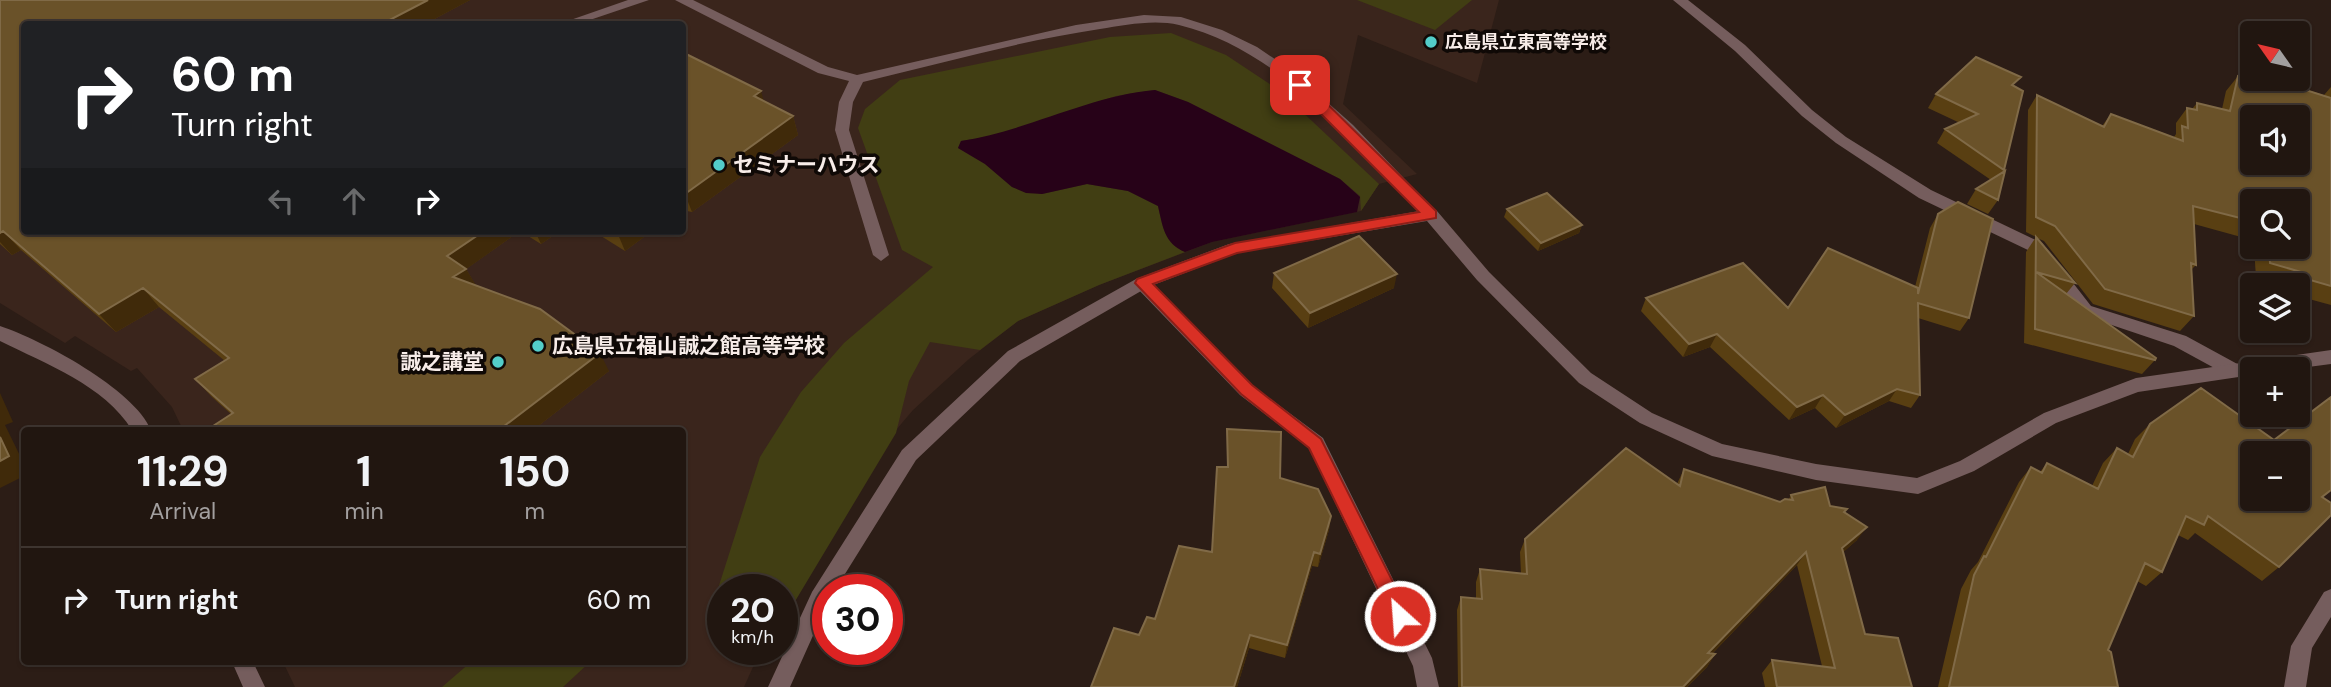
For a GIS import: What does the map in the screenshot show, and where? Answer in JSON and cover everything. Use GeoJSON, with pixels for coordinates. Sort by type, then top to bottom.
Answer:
{"type":"FeatureCollection","features":[{"type":"Feature","properties":{"kind":"street"},"geometry":{"type":"LineString","coordinates":[[576,21],[642,0]]}},
{"type":"Feature","properties":{"kind":"street"},"geometry":{"type":"LineString","coordinates":[[682,0],[823,70],[858,79],[1066,30],[1155,18],[1182,21],[1217,32],[1266,60],[1300,85],[1430,215],[1483,276],[1585,378],[1646,418],[1719,451],[1816,472],[1918,486],[1967,466],[2050,418],[2136,385],[2331,357]]}},
{"type":"Feature","properties":{"kind":"street"},"geometry":{"type":"LineString","coordinates":[[1680,0],[1740,48],[1807,113],[1841,140],[1925,194],[2036,247],[2085,310],[2180,341],[2235,371]]}},
{"type":"Feature","properties":{"kind":"street"},"geometry":{"type":"LineString","coordinates":[[858,79],[846,102],[842,130],[881,255]]}},
{"type":"Feature","properties":{"kind":"street"},"geometry":{"type":"LineString","coordinates":[[779,687],[819,598],[909,455],[1014,356],[1142,283],[1235,248],[1430,215]]}},
{"type":"Feature","properties":{"kind":"street"},"geometry":{"type":"LineString","coordinates":[[1142,283],[1246,390],[1315,443],[1424,665],[1428,687]]}},
{"type":"Feature","properties":{"kind":"street"},"geometry":{"type":"LineString","coordinates":[[0,333],[110,393],[136,416],[141,427]]}},
{"type":"Feature","properties":{"kind":"street"},"geometry":{"type":"LineString","coordinates":[[2295,687],[2302,646],[2331,598]]}},
{"type":"Feature","properties":{"kind":"street"},"geometry":{"type":"LineString","coordinates":[[244,665],[254,687]]}},
{"type":"Feature","properties":{"kind":"shaded area","name":"広島県立福山誠之館高等学校"},"geometry":{"type":"Polygon","coordinates":[[[0,0],[1499,0],[1477,83],[1358,35],[1343,104],[1417,174],[1379,184],[1361,211],[1212,242],[1099,285],[1018,321],[969,359],[913,410],[868,463],[793,574],[707,574],[707,665],[754,665],[744,687],[295,687],[284,665],[686,665],[686,427],[182,427],[172,407],[137,368],[131,371],[75,336],[65,343],[0,303],[0,0]]]}},
{"type":"Feature","properties":{"kind":"shaded area"},"geometry":{"type":"Polygon","coordinates":[[[1357,0],[1472,0],[1435,30],[1357,0]]]}},
{"type":"Feature","properties":{"kind":"shaded area"},"geometry":{"type":"Polygon","coordinates":[[[1171,33],[1226,55],[1279,90],[1379,184],[1361,211],[1360,196],[1340,179],[1188,102],[1155,90],[1116,96],[999,135],[961,141],[958,148],[985,164],[1012,187],[1042,194],[1087,184],[1128,191],[1158,206],[1169,239],[1185,252],[1099,285],[1018,321],[980,350],[930,342],[909,381],[896,433],[798,596],[798,574],[723,574],[760,457],[801,392],[844,343],[933,267],[902,250],[858,128],[865,109],[900,80],[1110,37],[1171,33]]]}},
{"type":"Feature","properties":{"kind":"shaded area"},"geometry":{"type":"Polygon","coordinates":[[[1155,90],[1188,102],[1340,179],[1360,197],[1357,212],[1212,242],[1185,252],[1169,239],[1158,206],[1128,191],[1087,184],[1042,194],[1026,193],[1012,187],[985,164],[958,148],[961,141],[1010,130],[1106,99],[1155,90]]]}},
{"type":"Feature","properties":{"kind":"shaded area"},"geometry":{"type":"Polygon","coordinates":[[[468,665],[587,665],[563,687],[442,687],[468,665]]]}},
{"type":"Feature","properties":{"kind":"building"},"geometry":{"type":"Polygon","coordinates":[[[0,0],[428,0],[388,21],[21,21],[21,235],[478,235],[447,256],[466,269],[453,277],[540,309],[600,353],[503,427],[212,427],[233,413],[195,379],[229,358],[143,288],[99,314],[3,231],[0,233],[0,0]]]}},
{"type":"Feature","properties":{"kind":"building","name":"セミナーハウス"},"geometry":{"type":"Polygon","coordinates":[[[686,54],[761,91],[754,96],[793,116],[686,193],[686,54]]]}},
{"type":"Feature","properties":{"kind":"building"},"geometry":{"type":"Polygon","coordinates":[[[1976,57],[2021,77],[2012,85],[2023,91],[2004,170],[1945,129],[1978,114],[1936,94],[1976,57]]]}},
{"type":"Feature","properties":{"kind":"building"},"geometry":{"type":"Polygon","coordinates":[[[2238,76],[2240,91],[2309,91],[2331,98],[2331,286],[2310,280],[2310,273],[2270,263],[2270,259],[2310,259],[2310,189],[2240,189],[2240,218],[2193,206],[2196,265],[2191,263],[2194,316],[2105,289],[2055,226],[2036,217],[2037,95],[2104,127],[2111,114],[2183,141],[2182,126],[2188,128],[2187,108],[2197,110],[2197,103],[2230,111],[2238,76]]]}},
{"type":"Feature","properties":{"kind":"building"},"geometry":{"type":"Polygon","coordinates":[[[2005,171],[1998,200],[1976,189],[2005,171]]]}},
{"type":"Feature","properties":{"kind":"building"},"geometry":{"type":"Polygon","coordinates":[[[1547,193],[1582,225],[1541,243],[1507,209],[1547,193]]]}},
{"type":"Feature","properties":{"kind":"building"},"geometry":{"type":"Polygon","coordinates":[[[1958,202],[1993,219],[1969,318],[1918,303],[1920,395],[1897,389],[1845,415],[1823,395],[1797,407],[1717,334],[1689,344],[1646,298],[1743,263],[1788,308],[1828,248],[1918,288],[1918,294],[1938,214],[1958,202]]]}},
{"type":"Feature","properties":{"kind":"building"},"geometry":{"type":"Polygon","coordinates":[[[1359,236],[1397,274],[1310,313],[1274,273],[1359,236]]]}},
{"type":"Feature","properties":{"kind":"building"},"geometry":{"type":"Polygon","coordinates":[[[2036,237],[2075,283],[2036,272],[2156,358],[2155,360],[2035,329],[2036,237]]]}},
{"type":"Feature","properties":{"kind":"building"},"geometry":{"type":"Polygon","coordinates":[[[2201,388],[2240,416],[2240,427],[2256,427],[2274,440],[2291,427],[2310,427],[2310,413],[2331,397],[2331,490],[2322,497],[2331,503],[2331,515],[2279,567],[2208,516],[2204,525],[2186,516],[2162,572],[2145,563],[2108,650],[2111,652],[2118,687],[1949,687],[1974,575],[1984,556],[1986,557],[2031,467],[2042,473],[2047,463],[2098,489],[2117,448],[2133,457],[2150,424],[2201,388]]]}},
{"type":"Feature","properties":{"kind":"building"},"geometry":{"type":"Polygon","coordinates":[[[1227,429],[1281,432],[1280,478],[1318,489],[1331,516],[1320,554],[1314,552],[1287,645],[1250,635],[1234,687],[1091,687],[1114,628],[1139,635],[1147,617],[1155,619],[1179,546],[1212,552],[1217,467],[1228,467],[1227,429]]]}},
{"type":"Feature","properties":{"kind":"building"},"geometry":{"type":"Polygon","coordinates":[[[0,437],[9,456],[0,461],[0,437]]]}},
{"type":"Feature","properties":{"kind":"building"},"geometry":{"type":"Polygon","coordinates":[[[1626,448],[1680,486],[1684,469],[1780,502],[1785,499],[1793,500],[1791,495],[1825,487],[1830,506],[1847,509],[1844,512],[1867,527],[1842,548],[1865,634],[1898,638],[1912,687],[1777,687],[1772,660],[1835,668],[1806,552],[1708,653],[1715,654],[1683,687],[1462,687],[1461,597],[1482,599],[1480,569],[1527,574],[1525,539],[1626,448]]]}},
{"type":"Feature","properties":{"kind":"place","name":"広島県立東高等学校"},"geometry":{"type":"Point","coordinates":[1431,42]}},
{"type":"Feature","properties":{"kind":"place","name":"セミナーハウス"},"geometry":{"type":"Point","coordinates":[719,165]}},
{"type":"Feature","properties":{"kind":"place","name":"広島県立福山誠之館高等学校"},"geometry":{"type":"Point","coordinates":[538,346]}},
{"type":"Feature","properties":{"kind":"place","name":"誠之講堂"},"geometry":{"type":"Point","coordinates":[498,362]}},
{"type":"Feature","properties":{"kind":"route"},"geometry":{"type":"LineString","coordinates":[[1300,85],[1359,141],[1430,215],[1235,248],[1142,283],[1246,390],[1315,443],[1400,616]]}}]}
